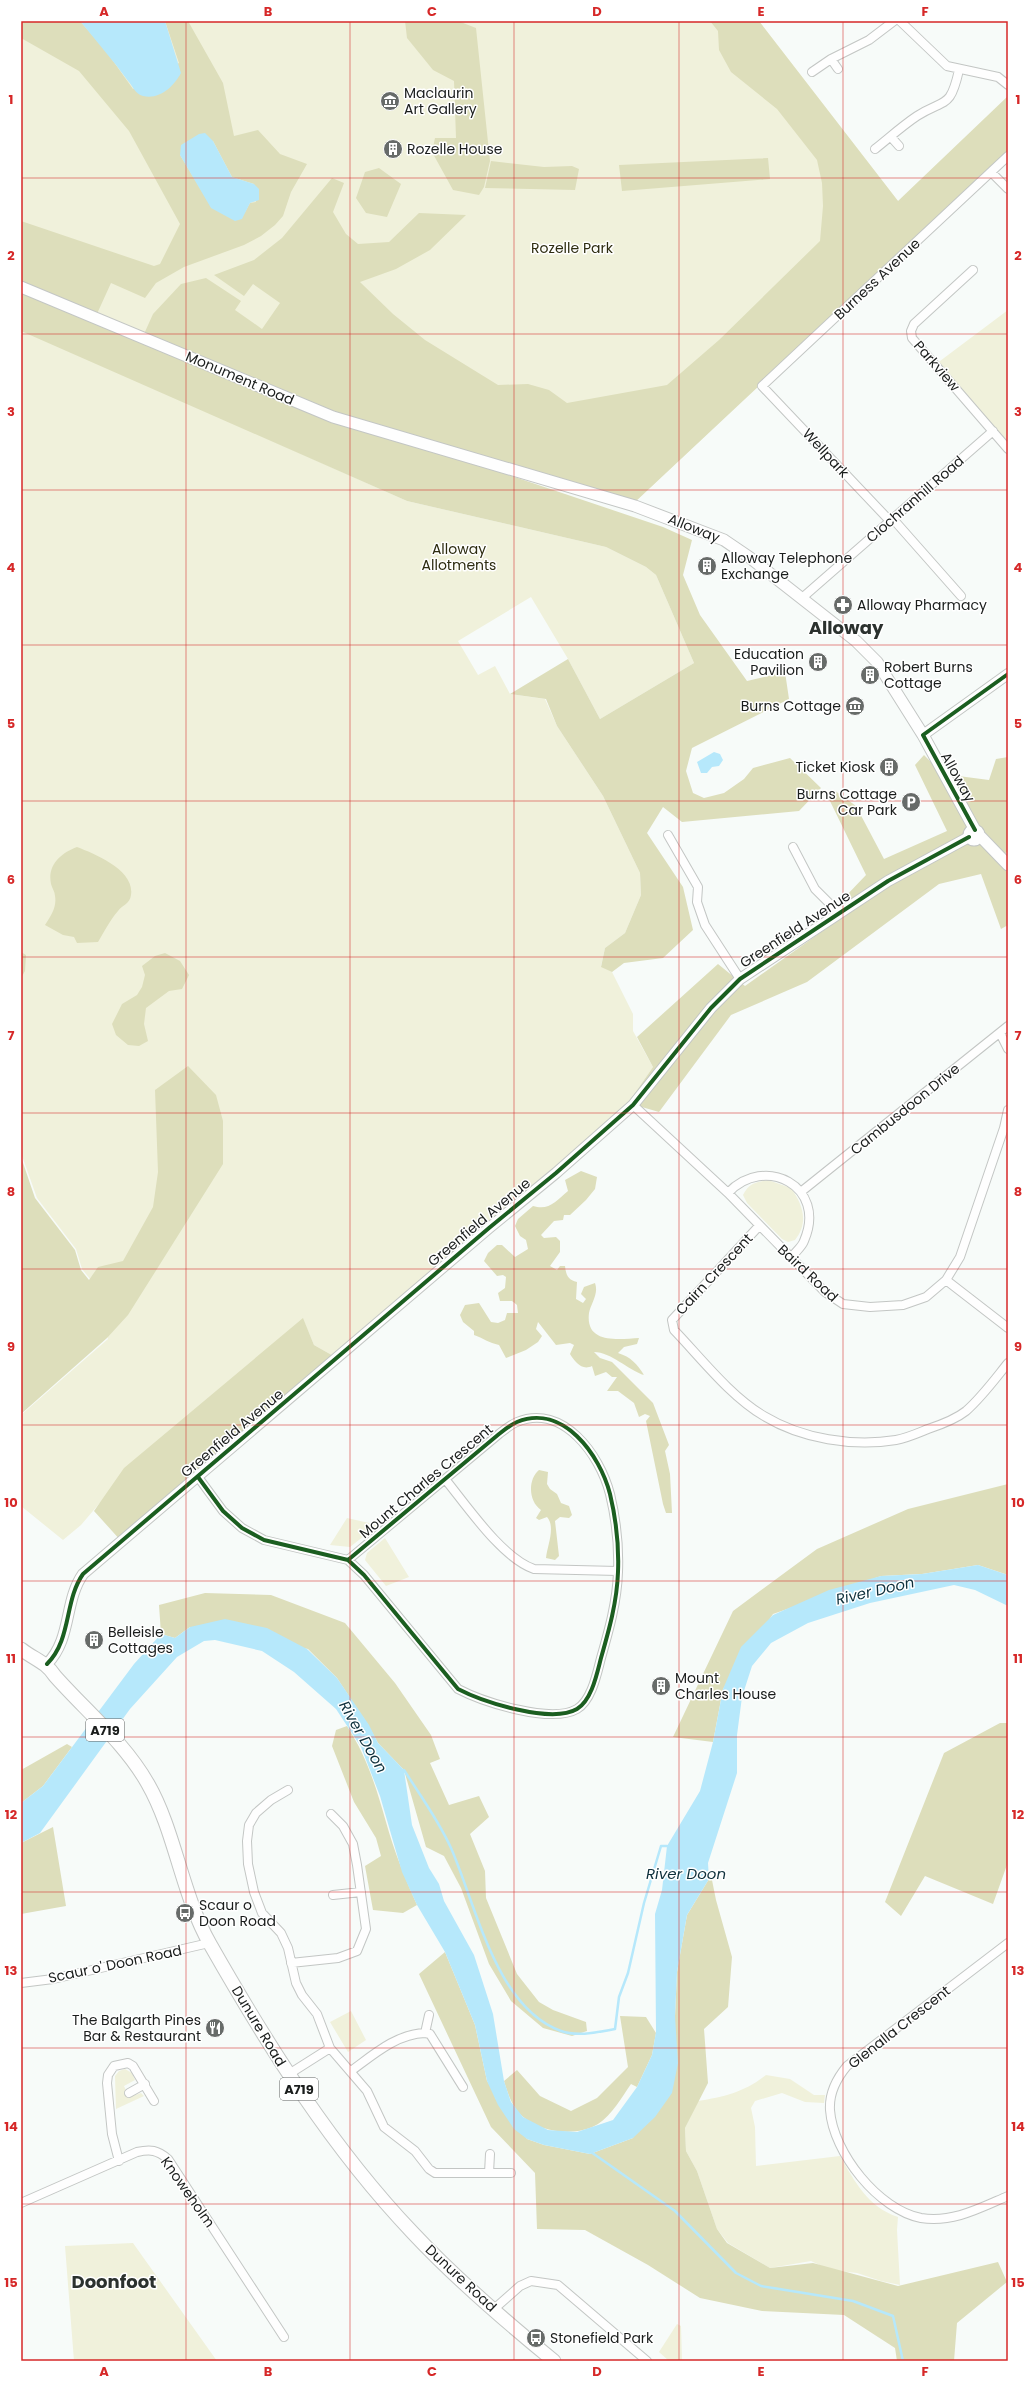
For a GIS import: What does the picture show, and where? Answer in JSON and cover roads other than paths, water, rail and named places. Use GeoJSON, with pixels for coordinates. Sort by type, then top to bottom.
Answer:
{"type":"FeatureCollection","features":[{"type":"Feature","properties":{"kind":"main road","name":"Monument Road"},"geometry":{"type":"LineString","coordinates":[[21,287],[333,417],[463,457],[636,506]]}},
{"type":"Feature","properties":{"kind":"main road","name":"Alloway"},"geometry":{"type":"LineString","coordinates":[[636,506],[724,540],[802,598],[856,641],[878,662],[922,736],[974,834],[1008,865]]}},
{"type":"Feature","properties":{"kind":"main road","name":"A719"},"geometry":{"type":"LineString","coordinates":[[21,1648],[33,1659],[47,1664]]}},
{"type":"Feature","properties":{"kind":"main road","name":"Dunure Road"},"geometry":{"type":"LineString","coordinates":[[47,1664],[55,1676],[130,1757],[148,1784],[159,1806],[182,1877],[209,1943],[289,2074],[351,2160],[398,2216],[430,2250],[494,2309],[554,2361]]}},
{"type":"Feature","properties":{"kind":"street"},"geometry":{"type":"LineString","coordinates":[[812,72],[831,59],[869,40],[894,21]]}},
{"type":"Feature","properties":{"kind":"street"},"geometry":{"type":"LineString","coordinates":[[900,21],[942,63],[959,70],[998,77],[1008,85]]}},
{"type":"Feature","properties":{"kind":"street"},"geometry":{"type":"LineString","coordinates":[[831,59],[838,69]]}},
{"type":"Feature","properties":{"kind":"street"},"geometry":{"type":"LineString","coordinates":[[875,149],[916,116],[947,101],[954,90],[959,70]]}},
{"type":"Feature","properties":{"kind":"street"},"geometry":{"type":"LineString","coordinates":[[891,137],[899,146]]}},
{"type":"Feature","properties":{"kind":"street","name":"Burness Avenue"},"geometry":{"type":"LineString","coordinates":[[762,386],[1008,156]]}},
{"type":"Feature","properties":{"kind":"street"},"geometry":{"type":"LineString","coordinates":[[991,172],[1008,189]]}},
{"type":"Feature","properties":{"kind":"street","name":"Parkview"},"geometry":{"type":"LineString","coordinates":[[973,270],[914,324],[911,331],[912,338],[1008,449]]}},
{"type":"Feature","properties":{"kind":"street","name":"Wellpark"},"geometry":{"type":"LineString","coordinates":[[762,386],[892,520],[961,596]]}},
{"type":"Feature","properties":{"kind":"street","name":"Clochranhill Road"},"geometry":{"type":"LineString","coordinates":[[802,598],[993,431]]}},
{"type":"Feature","properties":{"kind":"street"},"geometry":{"type":"LineString","coordinates":[[922,736],[1008,674]]}},
{"type":"Feature","properties":{"kind":"street","name":"Greenfield Avenue"},"geometry":{"type":"LineString","coordinates":[[47,1664],[56,1655],[66,1630],[76,1583],[83,1574],[488,1228],[556,1173],[633,1105],[711,1008],[740,979],[894,878],[974,834]]}},
{"type":"Feature","properties":{"kind":"street","name":"Greenfield Avenue"},"geometry":{"type":"LineString","coordinates":[[668,835],[698,887],[697,902],[704,925],[740,979]]}},
{"type":"Feature","properties":{"kind":"street"},"geometry":{"type":"LineString","coordinates":[[792,847],[815,889],[839,913]]}},
{"type":"Feature","properties":{"kind":"street","name":"Cambusdoon Drive"},"geometry":{"type":"LineString","coordinates":[[802,1191],[1008,1026]]}},
{"type":"Feature","properties":{"kind":"street"},"geometry":{"type":"LineString","coordinates":[[1000,1033],[1008,1049]]}},
{"type":"Feature","properties":{"kind":"street","name":"Baird Road"},"geometry":{"type":"LineString","coordinates":[[633,1105],[728,1193],[825,1292],[843,1304],[870,1307],[902,1304],[926,1297],[946,1280],[960,1257],[1004,1128],[1008,1110]]}},
{"type":"Feature","properties":{"kind":"street"},"geometry":{"type":"LineString","coordinates":[[728,1193],[746,1179],[765,1177],[781,1179],[802,1191],[810,1214],[808,1228],[804,1242],[791,1258]]}},
{"type":"Feature","properties":{"kind":"street","name":"Cairn Crescent"},"geometry":{"type":"LineString","coordinates":[[759,1226],[672,1320],[674,1330],[742,1401],[764,1417],[796,1430],[834,1441],[871,1443],[898,1440],[938,1426],[965,1412],[988,1388],[1008,1363]]}},
{"type":"Feature","properties":{"kind":"street"},"geometry":{"type":"LineString","coordinates":[[946,1280],[1008,1328]]}},
{"type":"Feature","properties":{"kind":"street","name":"Mount Charles Crescent"},"geometry":{"type":"LineString","coordinates":[[198,1477],[224,1511],[242,1528],[264,1540],[348,1560],[364,1575],[458,1689],[476,1699],[549,1715],[578,1709],[587,1697],[596,1676],[615,1605],[618,1571],[615,1525],[609,1493],[592,1455],[575,1434],[557,1422],[530,1419],[516,1422],[499,1434],[348,1560]]}},
{"type":"Feature","properties":{"kind":"street"},"geometry":{"type":"LineString","coordinates":[[445,1480],[504,1549],[525,1566],[534,1569],[618,1571]]}},
{"type":"Feature","properties":{"kind":"street"},"geometry":{"type":"LineString","coordinates":[[288,1790],[271,1800],[256,1813],[250,1825],[246,1841],[248,1864],[254,1892],[262,1913],[281,1933],[288,1948],[296,1982],[302,1995],[318,2014],[330,2048],[367,2091],[384,2127],[416,2151],[429,2169],[435,2173],[511,2173]]}},
{"type":"Feature","properties":{"kind":"street"},"geometry":{"type":"LineString","coordinates":[[291,1963],[338,1958],[357,1951],[366,1929],[353,1844],[343,1826],[332,1814]]}},
{"type":"Feature","properties":{"kind":"street"},"geometry":{"type":"LineString","coordinates":[[333,1895],[361,1892]]}},
{"type":"Feature","properties":{"kind":"street","name":"Scaur o' Doon Road"},"geometry":{"type":"LineString","coordinates":[[21,1983],[53,1979],[209,1943]]}},
{"type":"Feature","properties":{"kind":"street","name":"Glenalla Crescent"},"geometry":{"type":"LineString","coordinates":[[1008,1943],[847,2066],[836,2084],[830,2108],[835,2131],[860,2175],[880,2198],[907,2214],[942,2220],[961,2217],[1008,2196]]}},
{"type":"Feature","properties":{"kind":"street"},"geometry":{"type":"LineString","coordinates":[[425,2033],[429,2014]]}},
{"type":"Feature","properties":{"kind":"street"},"geometry":{"type":"LineString","coordinates":[[350,2071],[388,2044],[414,2033],[425,2033],[430,2034],[440,2048],[463,2087]]}},
{"type":"Feature","properties":{"kind":"street"},"geometry":{"type":"LineString","coordinates":[[289,2074],[330,2048]]}},
{"type":"Feature","properties":{"kind":"street"},"geometry":{"type":"LineString","coordinates":[[119,2161],[112,2134],[108,2075],[114,2066],[128,2063],[133,2066],[154,2101]]}},
{"type":"Feature","properties":{"kind":"street"},"geometry":{"type":"LineString","coordinates":[[129,2093],[145,2084]]}},
{"type":"Feature","properties":{"kind":"street","name":"Knoweholm"},"geometry":{"type":"LineString","coordinates":[[21,2203],[150,2149],[160,2152],[168,2159],[284,2338]]}},
{"type":"Feature","properties":{"kind":"street"},"geometry":{"type":"LineString","coordinates":[[489,2173],[490,2154]]}},
{"type":"Feature","properties":{"kind":"street"},"geometry":{"type":"LineString","coordinates":[[494,2309],[520,2286],[531,2281],[558,2285],[647,2361]]}},
{"type":"Feature","properties":{"kind":"water"},"geometry":{"type":"Polygon","coordinates":[[[80,21],[165,21],[181,73],[174,83],[161,94],[149,97],[140,95],[136,92],[80,21]]]}},
{"type":"Feature","properties":{"kind":"water"},"geometry":{"type":"Polygon","coordinates":[[[205,133],[213,141],[232,177],[254,184],[259,189],[259,200],[250,203],[242,219],[235,221],[211,208],[180,155],[181,145],[199,134],[205,133]]]}},
{"type":"Feature","properties":{"kind":"water"},"geometry":{"type":"Polygon","coordinates":[[[714,752],[720,754],[723,760],[719,766],[712,767],[707,773],[701,773],[697,762],[714,752]]]}},
{"type":"Feature","properties":{"kind":"water","name":"River Doon"},"geometry":{"type":"Polygon","coordinates":[[[978,1565],[1008,1575],[1008,1606],[975,1590],[954,1585],[870,1603],[808,1623],[771,1643],[752,1666],[742,1697],[737,1735],[737,1773],[708,1863],[709,1879],[687,1915],[677,1972],[675,2016],[678,2063],[672,2093],[655,2117],[633,2138],[590,2154],[544,2145],[527,2139],[514,2129],[498,2105],[487,2081],[475,2025],[445,1952],[417,1905],[402,1872],[380,1796],[361,1747],[336,1709],[294,1672],[262,1651],[215,1640],[204,1641],[177,1657],[130,1709],[40,1833],[21,1843],[21,1803],[43,1786],[134,1664],[161,1634],[175,1638],[190,1627],[225,1619],[267,1628],[307,1649],[337,1678],[369,1725],[378,1743],[404,1770],[412,1825],[429,1868],[439,1884],[444,1901],[474,1955],[493,2014],[504,2081],[511,2102],[523,2117],[548,2130],[577,2132],[613,2120],[637,2087],[652,2055],[656,2032],[655,1914],[662,1890],[667,1846],[700,1791],[713,1742],[723,1689],[741,1647],[773,1615],[829,1590],[881,1576],[922,1574],[978,1565]]]}},
{"type":"Feature","properties":{"kind":"waterway"},"geometry":{"type":"LineString","coordinates":[[404,1770],[429,1808],[451,1848],[491,1952],[504,1978],[520,2001],[539,2019],[561,2031],[581,2034],[615,2029],[619,1997],[628,1973],[644,1903],[661,1846],[667,1846]]}},
{"type":"Feature","properties":{"kind":"waterway"},"geometry":{"type":"LineString","coordinates":[[591,2152],[675,2211],[736,2273],[761,2286],[853,2301],[893,2316],[903,2361]]}},
{"type":"Feature","properties":{"kind":"place","name":"Maclaurin Art Gallery"},"geometry":{"type":"Point","coordinates":[390,101]}},
{"type":"Feature","properties":{"kind":"place","name":"Rozelle House"},"geometry":{"type":"Point","coordinates":[393,149]}},
{"type":"Feature","properties":{"kind":"place","name":"Alloway Telephone Exchange"},"geometry":{"type":"Point","coordinates":[707,566]}},
{"type":"Feature","properties":{"kind":"place","name":"Alloway Pharmacy"},"geometry":{"type":"Point","coordinates":[843,605]}},
{"type":"Feature","properties":{"kind":"place","name":"Education Pavilion"},"geometry":{"type":"Point","coordinates":[818,662]}},
{"type":"Feature","properties":{"kind":"place","name":"Robert Burns Cottage"},"geometry":{"type":"Point","coordinates":[870,675]}},
{"type":"Feature","properties":{"kind":"place","name":"Burns Cottage"},"geometry":{"type":"Point","coordinates":[855,706]}},
{"type":"Feature","properties":{"kind":"place","name":"Ticket Kiosk"},"geometry":{"type":"Point","coordinates":[889,767]}},
{"type":"Feature","properties":{"kind":"place","name":"Burns Cottage Car Park"},"geometry":{"type":"Point","coordinates":[911,802]}},
{"type":"Feature","properties":{"kind":"place","name":"Belleisle Cottages"},"geometry":{"type":"Point","coordinates":[94,1640]}},
{"type":"Feature","properties":{"kind":"place","name":"Mount Charles House"},"geometry":{"type":"Point","coordinates":[661,1686]}},
{"type":"Feature","properties":{"kind":"place","name":"Scaur o Doon Road"},"geometry":{"type":"Point","coordinates":[185,1913]}},
{"type":"Feature","properties":{"kind":"place","name":"The Balgarth Pines Bar & Restaurant"},"geometry":{"type":"Point","coordinates":[215,2028]}},
{"type":"Feature","properties":{"kind":"place","name":"Stonefield Park"},"geometry":{"type":"Point","coordinates":[536,2338]}},
{"type":"Feature","properties":{"kind":"district","name":"Alloway"},"geometry":{"type":"Point","coordinates":[846,628]}},
{"type":"Feature","properties":{"kind":"district","name":"Doonfoot"},"geometry":{"type":"Point","coordinates":[114,2282]}},
{"type":"Feature","properties":{"kind":"park label","name":"Rozelle Park"},"geometry":{"type":"Point","coordinates":[572,248]}},
{"type":"Feature","properties":{"kind":"park label","name":"Alloway Allotments"},"geometry":{"type":"Point","coordinates":[459,558]}}]}
